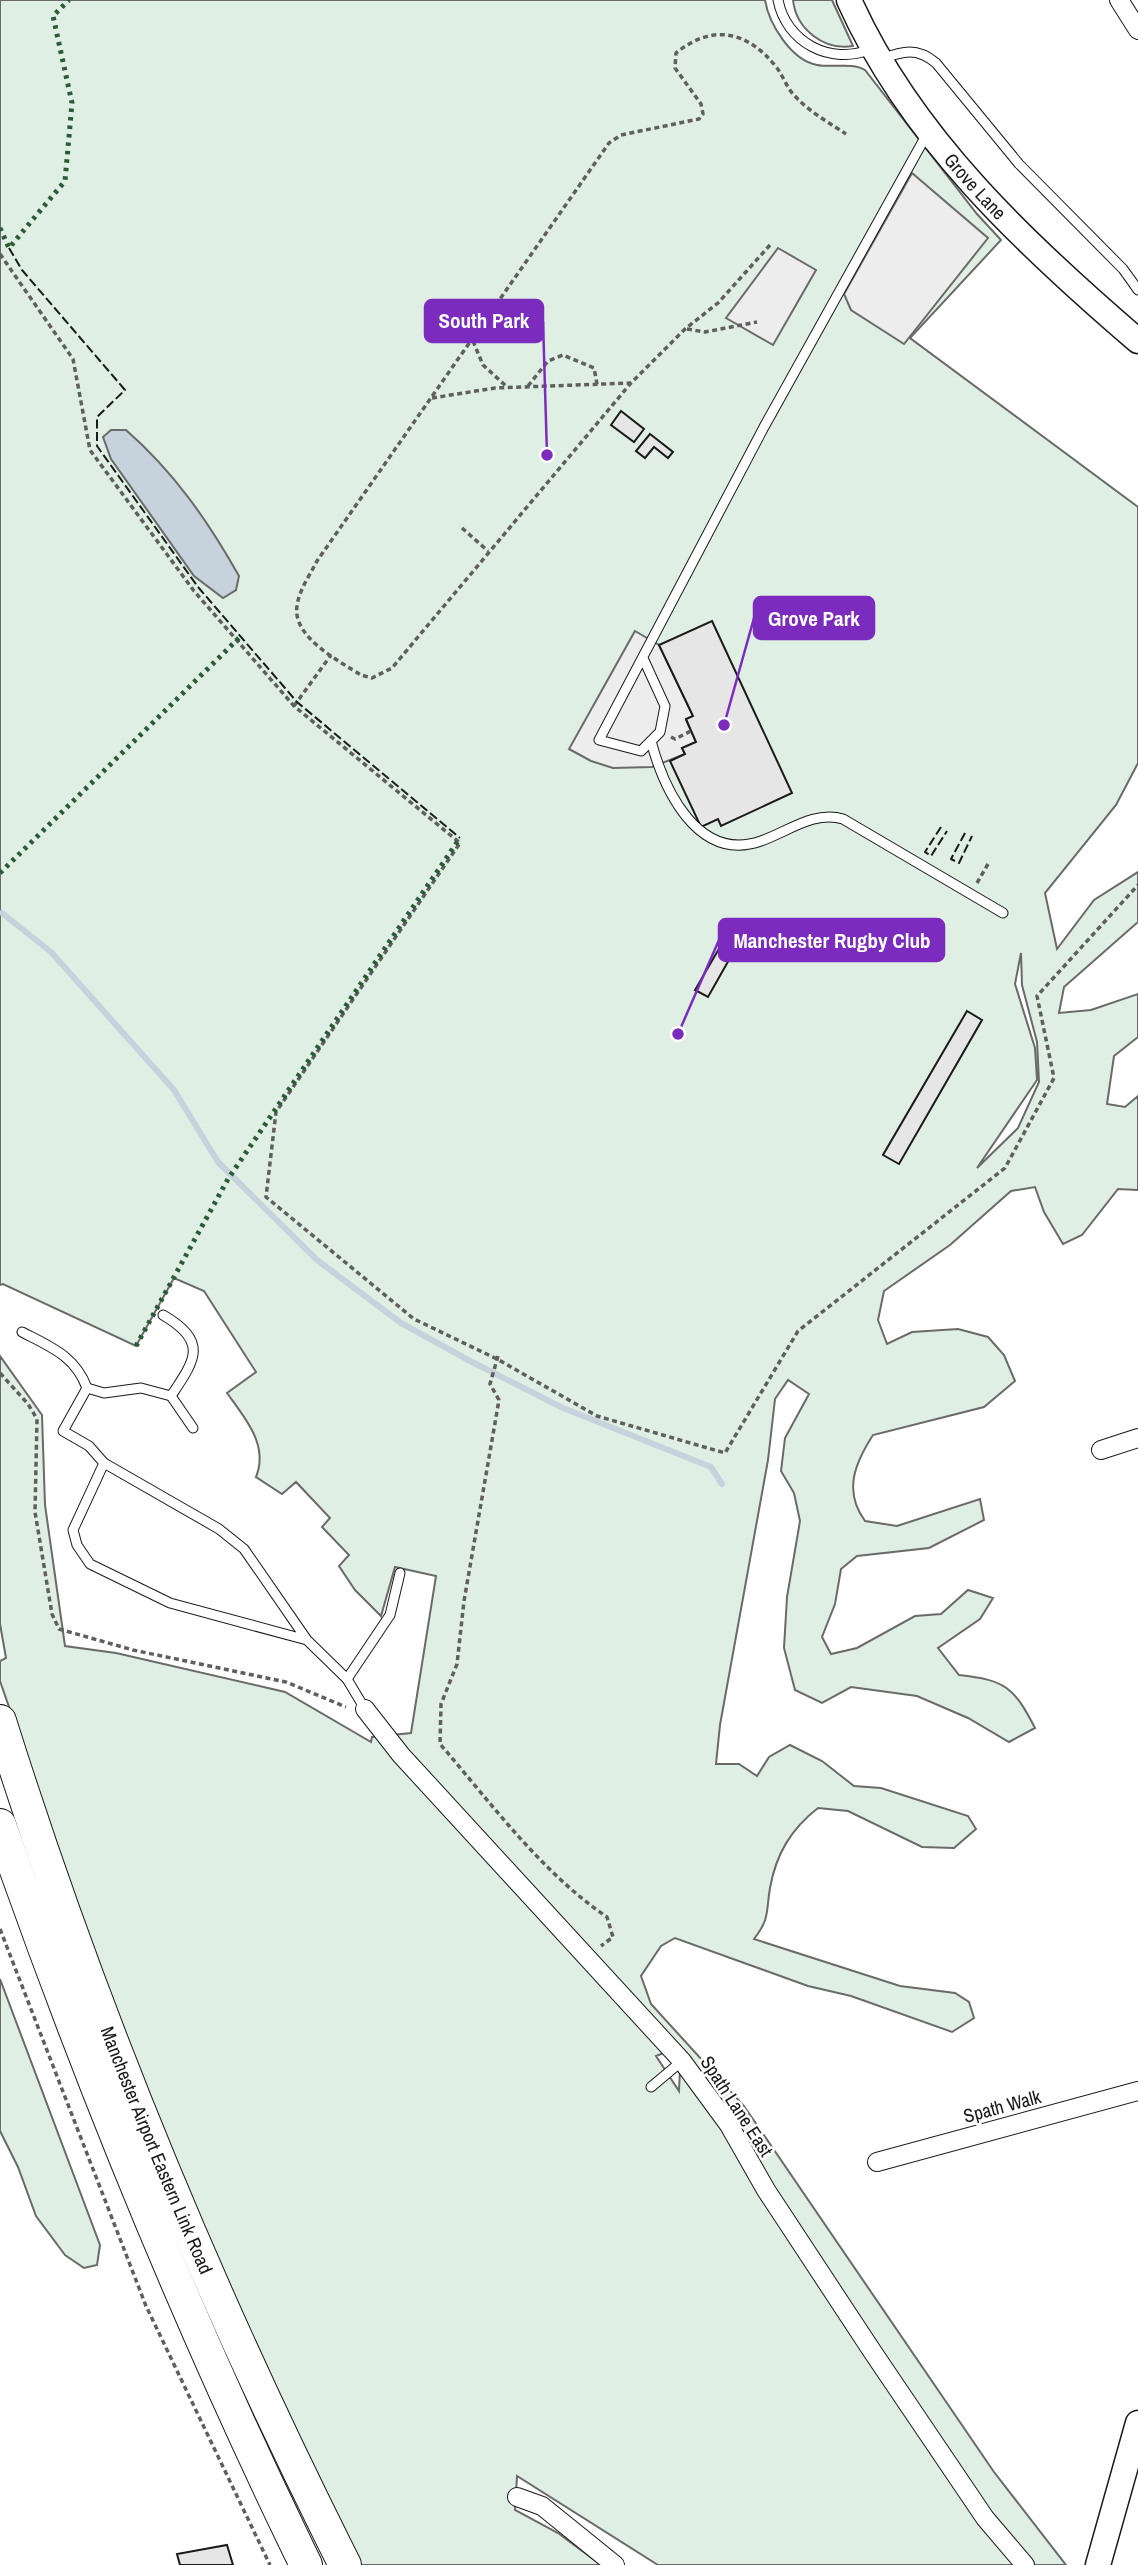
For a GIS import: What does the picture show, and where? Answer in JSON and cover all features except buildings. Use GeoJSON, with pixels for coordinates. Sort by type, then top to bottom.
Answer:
{"type":"FeatureCollection","features":[{"type":"Feature","properties":{"kind":"highway","name":"Manchester Airport Eastern Link Road"},"geometry":{"type":"LineString","coordinates":[[0,1721],[81,1952],[151,2136],[248,2364],[345,2565]]}},
{"type":"Feature","properties":{"kind":"highway","name":"Manchester Airport Eastern Link Road"},"geometry":{"type":"LineString","coordinates":[[0,1825],[57,1986],[119,2147],[217,2374],[306,2565]]}},
{"type":"Feature","properties":{"kind":"main road","name":"Grove Lane"},"geometry":{"type":"LineString","coordinates":[[849,0],[876,54],[929,131],[1015,230],[1138,341]]}},
{"type":"Feature","properties":{"kind":"main road"},"geometry":{"type":"LineString","coordinates":[[1098,2565],[1138,2423]]}},
{"type":"Feature","properties":{"kind":"street"},"geometry":{"type":"LineString","coordinates":[[1119,0],[1138,30]]}},
{"type":"Feature","properties":{"kind":"street"},"geometry":{"type":"LineString","coordinates":[[1101,1450],[1138,1438]]}},
{"type":"Feature","properties":{"kind":"street","name":"Spath Lane East"},"geometry":{"type":"LineString","coordinates":[[365,1709],[401,1755],[682,2061],[729,2125],[766,2190],[985,2518],[1025,2565]]}},
{"type":"Feature","properties":{"kind":"street","name":"Spath Walk"},"geometry":{"type":"LineString","coordinates":[[877,2162],[1138,2091]]}},
{"type":"Feature","properties":{"kind":"street"},"geometry":{"type":"LineString","coordinates":[[517,2497],[542,2506],[615,2565]]}},
{"type":"Feature","properties":{"kind":"lane"},"geometry":{"type":"LineString","coordinates":[[778,0],[781,14],[793,34],[812,48],[853,54],[911,51],[924,53],[936,63],[1018,164],[1122,269],[1138,290]]}},
{"type":"Feature","properties":{"kind":"lane"},"geometry":{"type":"LineString","coordinates":[[643,659],[664,706],[660,732],[641,751],[599,740],[764,428],[929,131]]}},
{"type":"Feature","properties":{"kind":"lane"},"geometry":{"type":"LineString","coordinates":[[651,741],[657,766],[673,800],[693,827],[714,840],[737,845],[761,841],[780,831],[832,815],[1003,912]]}},
{"type":"Feature","properties":{"kind":"lane"},"geometry":{"type":"LineString","coordinates":[[163,1315],[185,1331],[195,1353],[193,1362],[172,1396]]}},
{"type":"Feature","properties":{"kind":"lane"},"geometry":{"type":"LineString","coordinates":[[22,1332],[73,1362],[87,1388],[104,1393],[141,1388],[172,1396],[193,1428]]}},
{"type":"Feature","properties":{"kind":"lane"},"geometry":{"type":"LineString","coordinates":[[87,1388],[63,1431],[89,1446],[104,1463],[219,1529],[244,1549],[307,1640],[347,1679],[365,1709]]}},
{"type":"Feature","properties":{"kind":"lane"},"geometry":{"type":"LineString","coordinates":[[104,1463],[73,1530],[77,1545],[90,1564],[170,1603],[307,1640]]}},
{"type":"Feature","properties":{"kind":"lane"},"geometry":{"type":"LineString","coordinates":[[347,1679],[390,1615],[400,1573]]}},
{"type":"Feature","properties":{"kind":"lane"},"geometry":{"type":"LineString","coordinates":[[651,2087],[682,2061]]}},
{"type":"Feature","properties":{"kind":"path"},"geometry":{"type":"LineString","coordinates":[[770,245],[718,303],[685,329],[631,383],[391,668],[372,678],[361,675],[306,634],[296,609],[300,594],[338,530],[609,143],[621,135],[699,120],[703,114],[701,104],[675,68],[676,53],[689,42],[707,35],[727,33],[750,43],[776,67],[793,95],[846,134]]}},
{"type":"Feature","properties":{"kind":"path"},"geometry":{"type":"LineString","coordinates":[[0,254],[72,359],[90,450],[194,591],[294,706],[460,844],[276,1112],[267,1197],[414,1319],[497,1359],[597,1416],[725,1453],[798,1331],[1004,1168],[1055,1078],[1037,996],[1138,885]]}},
{"type":"Feature","properties":{"kind":"path"},"geometry":{"type":"LineString","coordinates":[[685,329],[705,332],[757,321]]}},
{"type":"Feature","properties":{"kind":"path"},"geometry":{"type":"LineString","coordinates":[[473,339],[473,348],[483,365],[507,387]]}},
{"type":"Feature","properties":{"kind":"path"},"geometry":{"type":"LineString","coordinates":[[528,386],[548,361],[562,355],[594,368],[597,384]]}},
{"type":"Feature","properties":{"kind":"path"},"geometry":{"type":"LineString","coordinates":[[432,398],[507,387],[631,383]]}},
{"type":"Feature","properties":{"kind":"path"},"geometry":{"type":"LineString","coordinates":[[462,528],[488,551]]}},
{"type":"Feature","properties":{"kind":"path"},"geometry":{"type":"LineString","coordinates":[[294,706],[331,655]]}},
{"type":"Feature","properties":{"kind":"path"},"geometry":{"type":"LineString","coordinates":[[660,732],[675,739],[691,731]]}},
{"type":"Feature","properties":{"kind":"path"},"geometry":{"type":"LineString","coordinates":[[971,894],[988,864]]}},
{"type":"Feature","properties":{"kind":"path"},"geometry":{"type":"LineString","coordinates":[[497,1359],[491,1384],[499,1400],[464,1601],[457,1664],[441,1704],[440,1744],[538,1856],[583,1900],[607,1917],[613,1937],[587,1959]]}},
{"type":"Feature","properties":{"kind":"path"},"geometry":{"type":"LineString","coordinates":[[0,1929],[146,2306],[270,2565]]}},
{"type":"Feature","properties":{"kind":"green space"},"geometry":{"type":"Polygon","coordinates":[[[0,0],[765,0],[776,30],[798,56],[817,65],[854,66],[865,70],[977,214],[1001,240],[910,338],[1138,507],[1138,763],[1116,805],[1045,893],[1057,949],[1094,900],[1138,872],[1138,922],[1064,987],[1059,1013],[1091,1010],[1138,994],[1138,1037],[1114,1056],[1107,1104],[1125,1107],[1138,1096],[1138,1190],[1118,1189],[1082,1235],[1063,1244],[1044,1212],[1035,1187],[1011,1191],[950,1245],[884,1291],[878,1320],[887,1344],[912,1332],[958,1329],[988,1337],[1004,1355],[1015,1381],[984,1407],[873,1435],[861,1456],[854,1477],[854,1499],[865,1521],[897,1526],[980,1499],[984,1520],[929,1548],[857,1556],[841,1569],[835,1604],[822,1637],[831,1654],[857,1648],[915,1616],[941,1614],[968,1590],[993,1598],[980,1619],[938,1648],[959,1675],[998,1683],[1006,1688],[1021,1703],[1035,1728],[1009,1742],[968,1718],[917,1696],[851,1687],[822,1703],[795,1690],[784,1648],[787,1597],[800,1521],[794,1493],[781,1471],[785,1438],[809,1394],[788,1380],[775,1399],[768,1460],[720,1725],[716,1764],[739,1764],[757,1776],[769,1757],[790,1745],[822,1761],[854,1786],[881,1788],[968,1816],[976,1829],[954,1848],[922,1847],[848,1811],[818,1808],[800,1825],[781,1853],[770,1888],[765,1920],[754,1939],[900,1986],[955,1993],[969,2002],[974,2018],[952,2032],[851,1996],[808,1986],[675,1938],[661,1946],[641,1976],[651,2004],[744,2106],[994,2472],[1066,2565],[658,2565],[517,2476],[515,2510],[558,2533],[601,2565],[356,2565],[208,2241],[117,2018],[0,1681],[0,1661],[6,1658],[0,1624],[0,1356],[42,1415],[45,1505],[65,1646],[116,1653],[285,1692],[371,1742],[372,1737],[411,1733],[436,1576],[395,1567],[381,1616],[355,1590],[339,1566],[349,1555],[322,1527],[330,1518],[296,1482],[282,1494],[256,1477],[259,1465],[257,1443],[248,1422],[227,1393],[256,1372],[204,1291],[174,1278],[136,1346],[3,1284],[0,1285],[0,0]],[[1021,953],[1015,984],[1035,1048],[1037,1080],[977,1168],[1018,1128],[1039,1082],[1037,1042],[1022,985],[1021,953]],[[666,2052],[656,2056],[679,2091],[680,2069],[666,2052]]]}},
{"type":"Feature","properties":{"kind":"green space"},"geometry":{"type":"Polygon","coordinates":[[[793,0],[832,0],[853,46],[832,45],[813,36],[795,11],[793,0]]]}},
{"type":"Feature","properties":{"kind":"green space"},"geometry":{"type":"Polygon","coordinates":[[[0,1979],[100,2245],[97,2265],[84,2268],[65,2255],[36,2216],[18,2167],[0,2131],[0,1979]]]}},
{"type":"Feature","properties":{"kind":"shaded area"},"geometry":{"type":"Polygon","coordinates":[[[912,173],[988,238],[904,344],[851,310],[844,294],[912,173]]]}},
{"type":"Feature","properties":{"kind":"shaded area"},"geometry":{"type":"Polygon","coordinates":[[[778,248],[816,270],[773,345],[726,318],[778,248]]]}},
{"type":"Feature","properties":{"kind":"shaded area"},"geometry":{"type":"Polygon","coordinates":[[[111,430],[126,430],[175,480],[215,536],[239,576],[236,590],[223,598],[194,576],[111,459],[103,437],[111,430]]]}},
{"type":"Feature","properties":{"kind":"shaded area"},"geometry":{"type":"Polygon","coordinates":[[[635,631],[659,645],[693,716],[686,720],[696,742],[682,748],[685,754],[652,767],[613,768],[591,761],[569,749],[635,631]]]}},
{"type":"Feature","properties":{"kind":"waterway"},"geometry":{"type":"LineString","coordinates":[[2,913],[51,952],[174,1090],[218,1162],[317,1260],[401,1323],[563,1408],[711,1467],[722,1484]]}},
{"type":"Feature","properties":{"kind":"hedge"},"geometry":{"type":"LineString","coordinates":[[0,228],[9,248],[65,181],[72,103],[53,16],[69,0]]}},
{"type":"Feature","properties":{"kind":"hedge"},"geometry":{"type":"LineString","coordinates":[[0,873],[241,636]]}},
{"type":"Feature","properties":{"kind":"hedge"},"geometry":{"type":"LineString","coordinates":[[136,1346],[228,1179],[460,838]]}},
{"type":"Feature","properties":{"kind":"fence"},"geometry":{"type":"LineString","coordinates":[[9,248],[22,270],[125,390],[97,417],[97,446],[198,587],[297,702],[460,838]]}},
{"type":"Feature","properties":{"kind":"fence"},"geometry":{"type":"LineString","coordinates":[[941,827],[925,852],[931,856],[947,831]]}},
{"type":"Feature","properties":{"kind":"fence"},"geometry":{"type":"LineString","coordinates":[[965,833],[951,859],[959,863],[972,836]]}},
{"type":"Feature","properties":{"kind":"place","name":"South Park"},"geometry":{"type":"Point","coordinates":[547,455]}},
{"type":"Feature","properties":{"kind":"place","name":"Grove Park"},"geometry":{"type":"Point","coordinates":[724,725]}},
{"type":"Feature","properties":{"kind":"place","name":"Manchester Rugby Club"},"geometry":{"type":"Point","coordinates":[678,1034]}}]}
